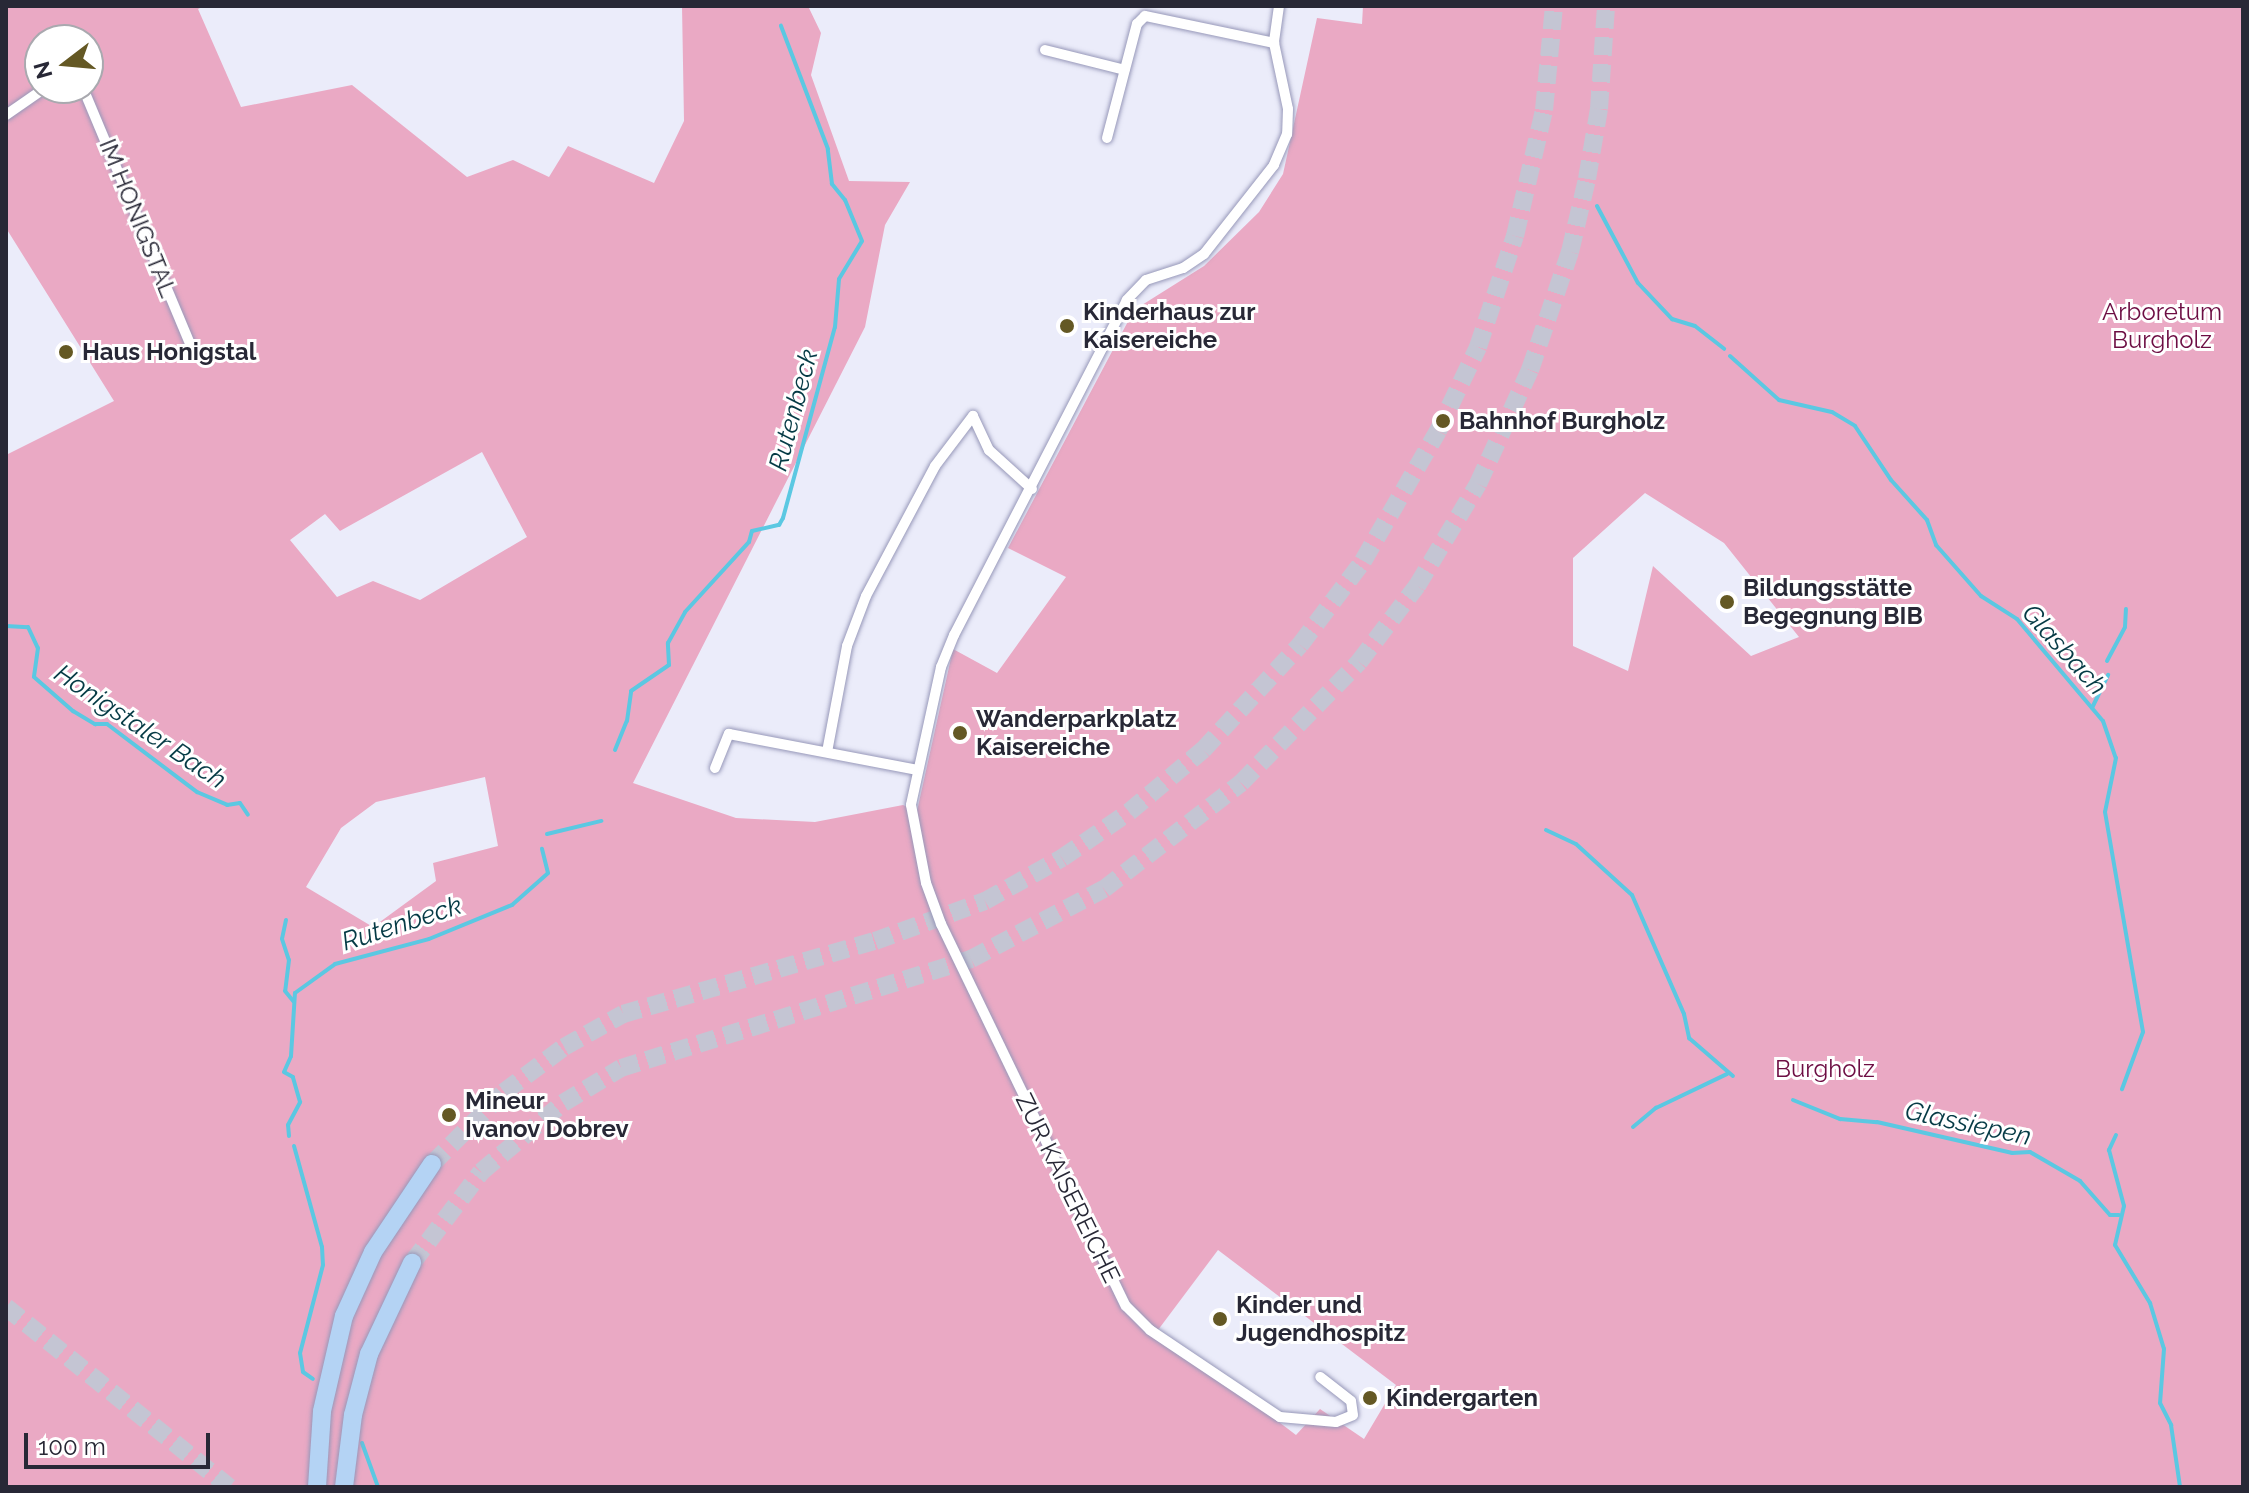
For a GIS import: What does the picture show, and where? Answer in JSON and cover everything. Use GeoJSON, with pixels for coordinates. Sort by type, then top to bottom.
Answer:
{"type":"FeatureCollection","features":[{"type":"Feature","properties":{"kind":"highway"},"geometry":{"type":"LineString","coordinates":[[317,1487],[322,1411],[344,1316],[373,1252],[432,1164]]}},
{"type":"Feature","properties":{"kind":"highway"},"geometry":{"type":"LineString","coordinates":[[344,1487],[353,1415],[369,1354],[412,1263]]}},
{"type":"Feature","properties":{"kind":"street","name":"ZUR KAISEREICHE"},"geometry":{"type":"LineString","coordinates":[[1279,6],[1274,43],[1288,109],[1287,134],[1274,165],[1213,246],[1183,268],[1146,280],[1127,300],[941,667],[911,805],[926,883],[946,936],[1126,1306],[1150,1330],[1280,1417],[1336,1422],[1353,1415],[1351,1401],[1320,1377]]}},
{"type":"Feature","properties":{"kind":"street"},"geometry":{"type":"LineString","coordinates":[[1107,138],[1137,24],[1145,16],[1274,43]]}},
{"type":"Feature","properties":{"kind":"street"},"geometry":{"type":"LineString","coordinates":[[1045,50],[1125,70]]}},
{"type":"Feature","properties":{"kind":"street"},"geometry":{"type":"LineString","coordinates":[[6,115],[24,103]]}},
{"type":"Feature","properties":{"kind":"street","name":"IM HONIGSTAL"},"geometry":{"type":"LineString","coordinates":[[90,104],[192,349]]}},
{"type":"Feature","properties":{"kind":"street"},"geometry":{"type":"LineString","coordinates":[[827,752],[847,646],[866,596],[935,466],[973,416],[989,450],[1032,489]]}},
{"type":"Feature","properties":{"kind":"street"},"geometry":{"type":"LineString","coordinates":[[715,768],[729,734],[918,770]]}},
{"type":"Feature","properties":{"kind":"green space","name":"Burgholz"},"geometry":{"type":"Polygon","coordinates":[[[6,6],[204,6],[198,9],[241,107],[352,85],[467,177],[513,160],[549,177],[568,146],[654,183],[684,121],[682,6],[808,6],[821,33],[811,75],[849,181],[910,182],[885,225],[865,327],[633,783],[736,818],[815,822],[903,805],[917,811],[953,649],[997,673],[1066,577],[1008,548],[1134,310],[1204,266],[1259,212],[1283,174],[1317,18],[1362,24],[1363,6],[2243,6],[2243,1487],[6,1487],[6,455],[114,401],[6,228],[6,6]],[[482,452],[340,531],[325,514],[290,540],[337,597],[373,581],[420,600],[527,537],[482,452]],[[1645,493],[1573,558],[1573,646],[1628,671],[1653,566],[1751,656],[1799,637],[1724,543],[1645,493]],[[485,777],[376,802],[341,828],[306,887],[373,927],[436,881],[433,863],[498,846],[485,777]],[[1218,1250],[1158,1330],[1296,1435],[1320,1409],[1364,1439],[1396,1385],[1218,1250]]]}},
{"type":"Feature","properties":{"kind":"waterway","name":"Rutenbeck"},"geometry":{"type":"LineString","coordinates":[[615,750],[627,721],[631,691],[669,665],[668,643],[685,612],[749,542],[752,531],[779,525],[783,518],[835,327],[839,279],[862,241],[845,200],[832,184],[828,149],[781,26]]}},
{"type":"Feature","properties":{"kind":"waterway","name":"Glasbach"},"geometry":{"type":"LineString","coordinates":[[1597,206],[1638,283],[1672,319],[1695,326],[1724,349]]}},
{"type":"Feature","properties":{"kind":"waterway","name":"Glasbach"},"geometry":{"type":"LineString","coordinates":[[1730,356],[1779,400],[1832,412],[1855,426],[1891,480],[1927,520],[1936,545],[1981,596],[2017,619],[2103,721],[2116,758],[2105,812],[2143,1032],[2122,1089]]}},
{"type":"Feature","properties":{"kind":"waterway"},"geometry":{"type":"LineString","coordinates":[[2107,661],[2125,627],[2126,609]]}},
{"type":"Feature","properties":{"kind":"waterway","name":"Honigstaler Bach"},"geometry":{"type":"LineString","coordinates":[[6,626],[28,627],[38,648],[34,677],[73,711],[95,724],[107,724],[197,792],[227,805],[240,803],[248,815]]}},
{"type":"Feature","properties":{"kind":"waterway"},"geometry":{"type":"LineString","coordinates":[[2092,708],[2108,675]]}},
{"type":"Feature","properties":{"kind":"waterway","name":"Rutenbeck"},"geometry":{"type":"LineString","coordinates":[[547,834],[601,821]]}},
{"type":"Feature","properties":{"kind":"waterway","name":"Glassiepen"},"geometry":{"type":"LineString","coordinates":[[1546,830],[1576,844],[1632,895],[1684,1014],[1689,1038],[1733,1076]]}},
{"type":"Feature","properties":{"kind":"waterway","name":"Rutenbeck"},"geometry":{"type":"LineString","coordinates":[[289,1136],[288,1125],[300,1102],[293,1077],[284,1072],[291,1056],[295,993],[335,964],[429,939],[512,905],[548,873],[542,849]]}},
{"type":"Feature","properties":{"kind":"waterway","name":"Honigstaler Bach"},"geometry":{"type":"LineString","coordinates":[[286,920],[282,939],[289,960],[285,991],[293,1001]]}},
{"type":"Feature","properties":{"kind":"waterway"},"geometry":{"type":"LineString","coordinates":[[1633,1127],[1656,1108],[1727,1074]]}},
{"type":"Feature","properties":{"kind":"waterway","name":"Glassiepen"},"geometry":{"type":"LineString","coordinates":[[1793,1100],[1840,1119],[1877,1122],[2012,1153],[2030,1152],[2080,1181],[2110,1215],[2119,1215]]}},
{"type":"Feature","properties":{"kind":"waterway","name":"Glasbach"},"geometry":{"type":"LineString","coordinates":[[2116,1135],[2109,1150],[2124,1206],[2115,1245],[2150,1303],[2164,1349],[2160,1403],[2171,1425],[2180,1487]]}},
{"type":"Feature","properties":{"kind":"waterway","name":"Rutenbeck"},"geometry":{"type":"LineString","coordinates":[[294,1146],[322,1247],[323,1265],[300,1353],[303,1372],[313,1379]]}},
{"type":"Feature","properties":{"kind":"waterway","name":"Rutenbeck"},"geometry":{"type":"LineString","coordinates":[[362,1443],[378,1487]]}},
{"type":"Feature","properties":{"kind":"tunnel"},"geometry":{"type":"LineString","coordinates":[[432,1164],[504,1092],[564,1047],[623,1014],[875,941],[985,901],[1062,858],[1129,812],[1203,750],[1300,645],[1363,561],[1438,431],[1478,347],[1515,236],[1544,110],[1554,6]]}},
{"type":"Feature","properties":{"kind":"tunnel"},"geometry":{"type":"LineString","coordinates":[[412,1263],[481,1172],[563,1103],[621,1068],[971,959],[1104,889],[1241,783],[1359,662],[1417,586],[1478,484],[1530,370],[1570,252],[1587,179],[1599,109],[1606,6]]}},
{"type":"Feature","properties":{"kind":"tunnel"},"geometry":{"type":"LineString","coordinates":[[6,1307],[229,1487]]}},
{"type":"Feature","properties":{"kind":"place","name":"Kinderhaus zur Kaisereiche"},"geometry":{"type":"Point","coordinates":[1067,326]}},
{"type":"Feature","properties":{"kind":"place","name":"Haus Honigstal"},"geometry":{"type":"Point","coordinates":[66,352]}},
{"type":"Feature","properties":{"kind":"place","name":"Bahnhof Burgholz"},"geometry":{"type":"Point","coordinates":[1443,421]}},
{"type":"Feature","properties":{"kind":"place","name":"Bildungsstätte Begegnung BIB"},"geometry":{"type":"Point","coordinates":[1727,602]}},
{"type":"Feature","properties":{"kind":"place","name":"Wanderparkplatz Kaisereiche"},"geometry":{"type":"Point","coordinates":[960,733]}},
{"type":"Feature","properties":{"kind":"place","name":"Mineur Ivanov Dobrev"},"geometry":{"type":"Point","coordinates":[449,1115]}},
{"type":"Feature","properties":{"kind":"place","name":"Kinder und Jugendhospitz"},"geometry":{"type":"Point","coordinates":[1220,1319]}},
{"type":"Feature","properties":{"kind":"place","name":"Kindergarten"},"geometry":{"type":"Point","coordinates":[1370,1398]}},
{"type":"Feature","properties":{"kind":"park label","name":"Arboretum Burgholz"},"geometry":{"type":"Point","coordinates":[2162,326]}}]}
